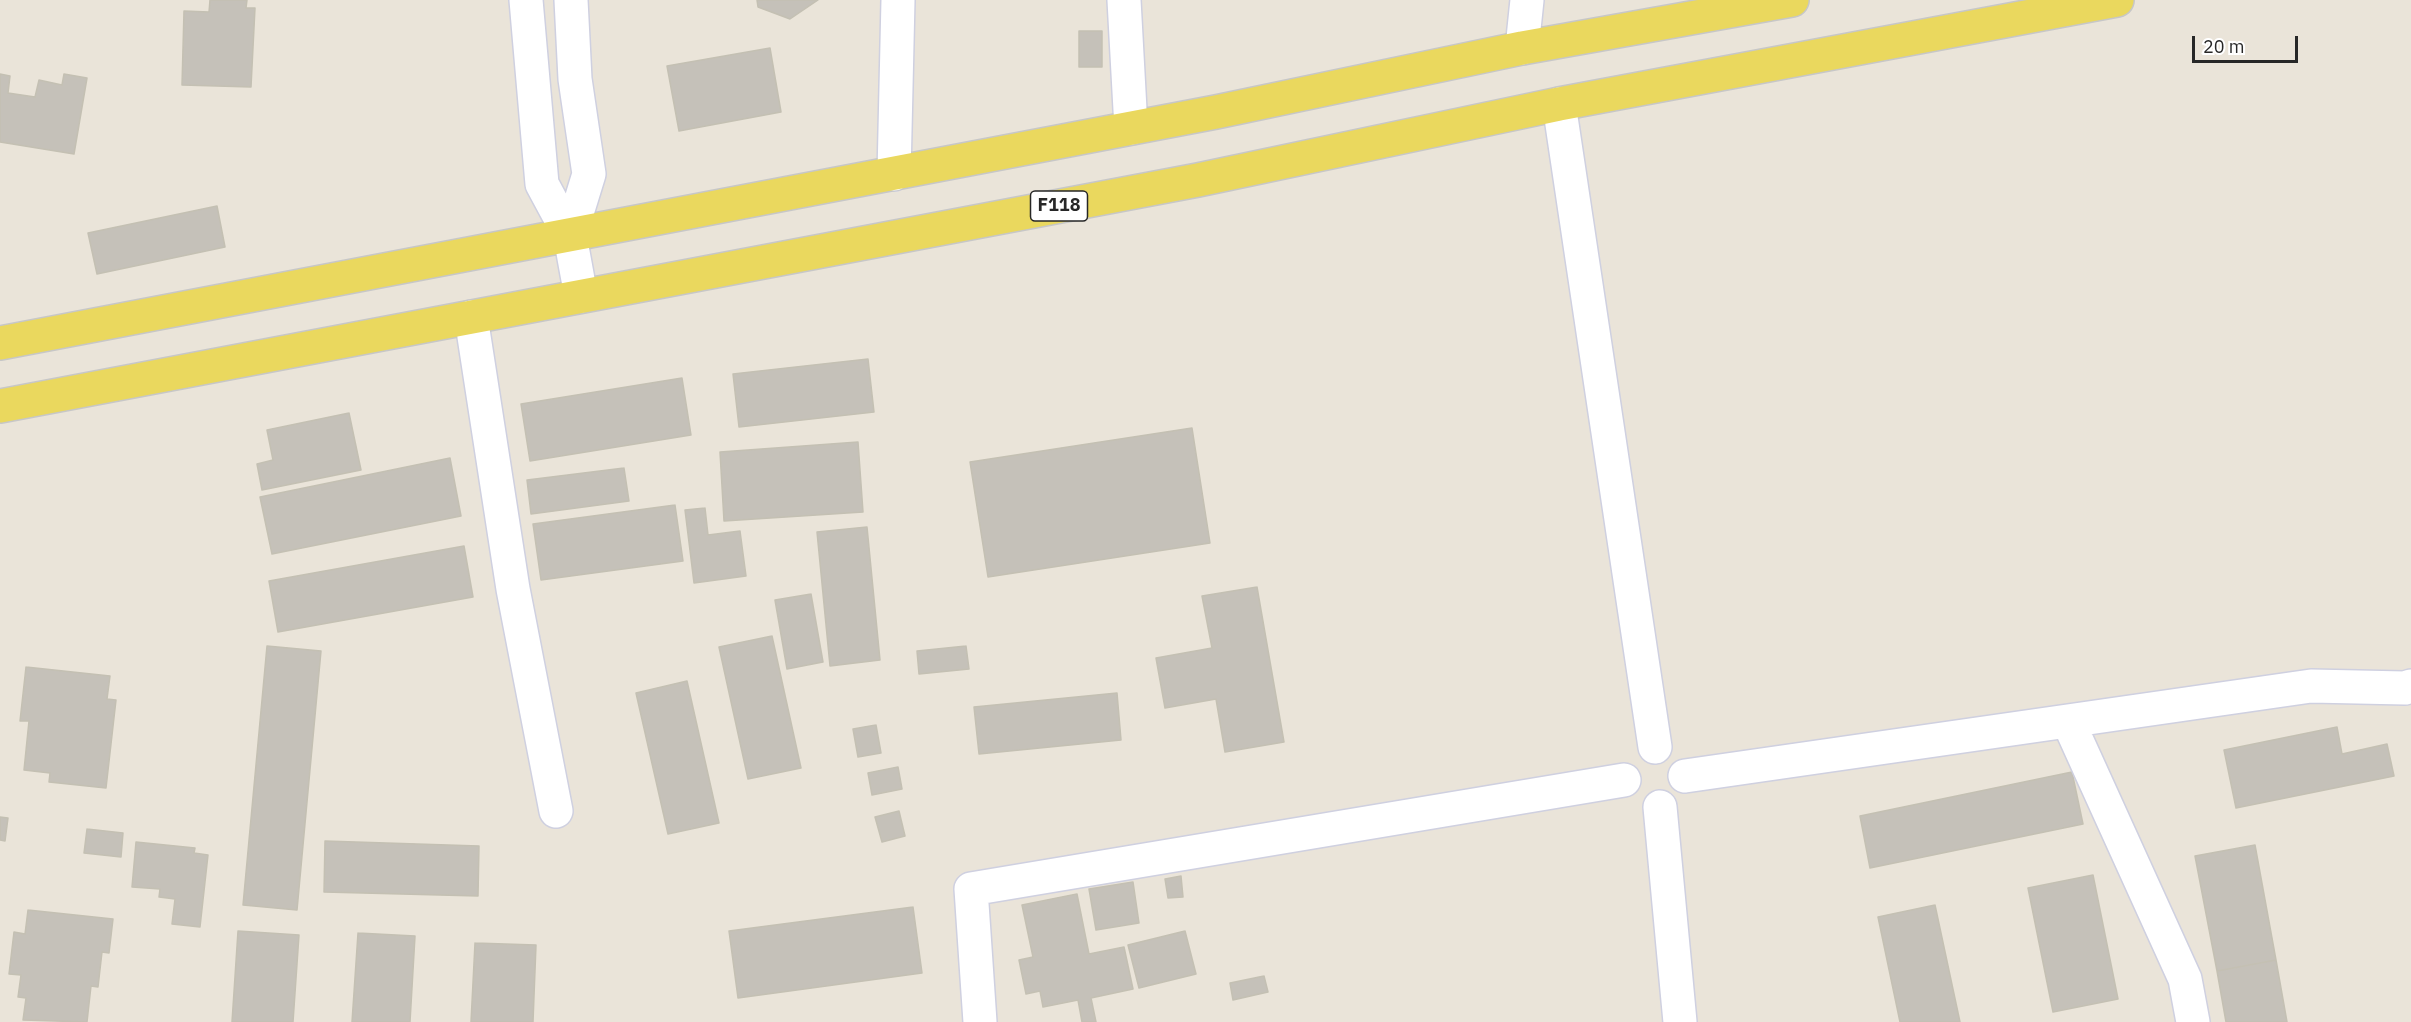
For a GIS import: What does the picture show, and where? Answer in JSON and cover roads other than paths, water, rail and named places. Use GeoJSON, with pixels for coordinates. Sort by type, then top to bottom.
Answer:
{"type":"FeatureCollection","features":[{"type":"Feature","properties":{"kind":"main road"},"geometry":{"type":"LineString","coordinates":[[0,343],[894,174],[1522,48],[1792,0]]}},
{"type":"Feature","properties":{"kind":"main road","name":"F118"},"geometry":{"type":"LineString","coordinates":[[0,406],[1198,180],[1559,104],[2116,0]]}},
{"type":"Feature","properties":{"kind":"street"},"geometry":{"type":"LineString","coordinates":[[526,0],[542,184],[570,236],[582,296]]}},
{"type":"Feature","properties":{"kind":"street"},"geometry":{"type":"LineString","coordinates":[[570,236],[589,174],[575,79],[571,0]]}},
{"type":"Feature","properties":{"kind":"street"},"geometry":{"type":"LineString","coordinates":[[894,174],[898,0]]}},
{"type":"Feature","properties":{"kind":"street"},"geometry":{"type":"LineString","coordinates":[[1124,0],[1131,128]]}},
{"type":"Feature","properties":{"kind":"street"},"geometry":{"type":"LineString","coordinates":[[1522,48],[1527,0]]}},
{"type":"Feature","properties":{"kind":"street"},"geometry":{"type":"LineString","coordinates":[[1559,104],[1655,747]]}},
{"type":"Feature","properties":{"kind":"street"},"geometry":{"type":"LineString","coordinates":[[471,316],[513,589],[556,811]]}},
{"type":"Feature","properties":{"kind":"street"},"geometry":{"type":"LineString","coordinates":[[1685,776],[2311,686],[2411,687]]}},
{"type":"Feature","properties":{"kind":"street"},"geometry":{"type":"LineString","coordinates":[[2068,721],[2185,979],[2193,1022]]}},
{"type":"Feature","properties":{"kind":"street"},"geometry":{"type":"LineString","coordinates":[[1655,747],[1670,751],[1680,762],[1685,776],[1682,790],[1673,801],[1660,807],[1647,807],[1636,801],[1628,792],[1624,780],[1625,767],[1632,756],[1642,749],[1655,747]]}},
{"type":"Feature","properties":{"kind":"street"},"geometry":{"type":"LineString","coordinates":[[980,1022],[971,889],[1624,780]]}},
{"type":"Feature","properties":{"kind":"street"},"geometry":{"type":"LineString","coordinates":[[1660,807],[1680,1022]]}}]}
